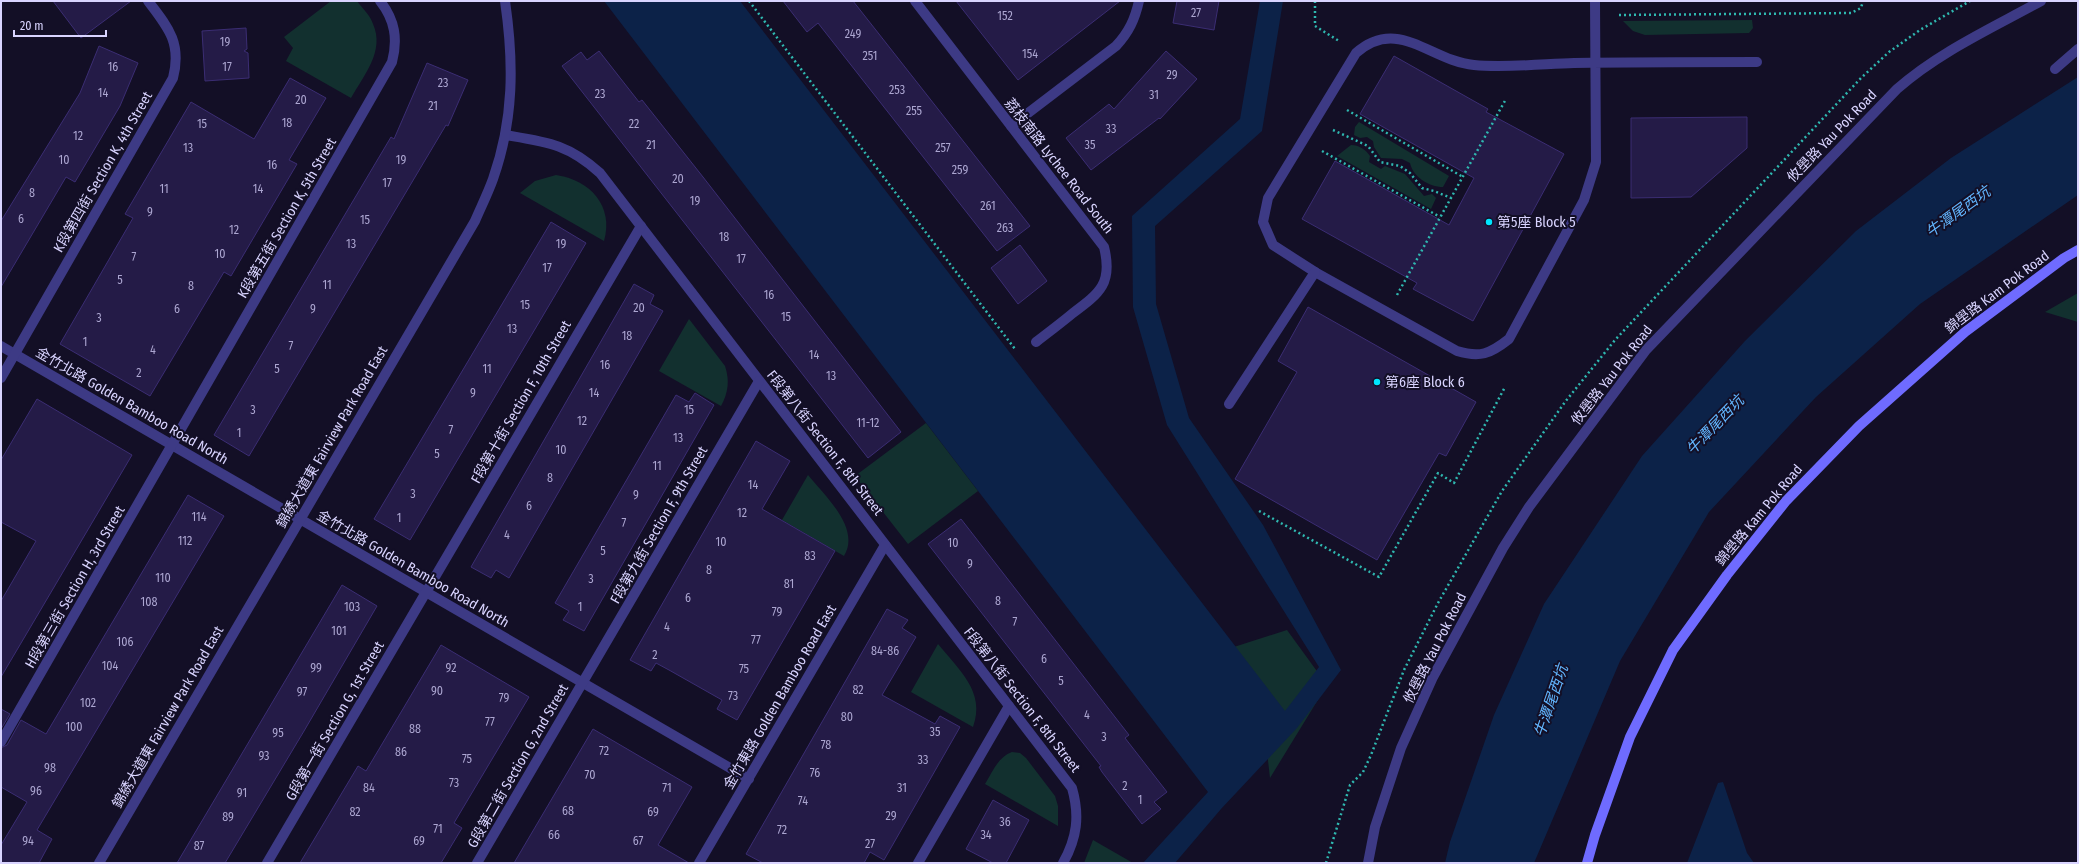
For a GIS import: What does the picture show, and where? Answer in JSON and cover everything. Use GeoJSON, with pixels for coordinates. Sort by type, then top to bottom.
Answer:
{"type":"FeatureCollection","features":[{"type":"Feature","properties":{"kind":"street","name":"K段第四街 Section K, 4th Street"},"geometry":{"type":"LineString","coordinates":[[1,378],[173,78],[176,66],[174,41],[169,29],[148,1]]}},
{"type":"Feature","properties":{"kind":"street","name":"K段第五街 Section K, 5th Street"},"geometry":{"type":"LineString","coordinates":[[173,446],[392,62],[395,50],[395,31],[389,14],[380,1]]}},
{"type":"Feature","properties":{"kind":"street","name":"錦綉大道東 Fairview Park Road East"},"geometry":{"type":"LineString","coordinates":[[99,863],[475,221],[493,179],[505,135],[511,89],[511,42],[505,1]]}},
{"type":"Feature","properties":{"kind":"street","name":"荔枝南路 Lychee Road South"},"geometry":{"type":"LineString","coordinates":[[915,1],[1104,247],[1107,259],[1104,284],[1097,295],[1036,342]]}},
{"type":"Feature","properties":{"kind":"street"},"geometry":{"type":"LineString","coordinates":[[1011,126],[1116,46],[1126,34],[1136,17],[1139,1]]}},
{"type":"Feature","properties":{"kind":"street"},"geometry":{"type":"LineString","coordinates":[[1595,1],[1595,63],[1596,162],[1584,200],[1509,340],[1499,348],[1486,354],[1471,355],[1457,351],[1315,272],[1273,245],[1263,222],[1268,198],[1356,53],[1367,43],[1381,39],[1408,40],[1444,58],[1475,65],[1595,63],[1757,62]]}},
{"type":"Feature","properties":{"kind":"street","name":"攸壆路 Yau Pok Road"},"geometry":{"type":"LineString","coordinates":[[1368,863],[1375,827],[1401,748],[1433,677],[1502,548],[1529,507],[1646,350],[1897,89],[1929,64],[2041,1]]}},
{"type":"Feature","properties":{"kind":"street"},"geometry":{"type":"LineString","coordinates":[[2055,69],[2078,49]]}},
{"type":"Feature","properties":{"kind":"street","name":"F段第八街 Section F, 8th Street"},"geometry":{"type":"LineString","coordinates":[[505,135],[552,143],[570,150],[600,173],[1010,706],[1072,788],[1076,804],[1077,820],[1075,836],[1063,863]]}},
{"type":"Feature","properties":{"kind":"street","name":"F段第十街 Section F, 10th Street"},"geometry":{"type":"LineString","coordinates":[[426,592],[641,226]]}},
{"type":"Feature","properties":{"kind":"street","name":"錦壆路 Kam Pok Road"},"geometry":{"type":"LineString","coordinates":[[1587,863],[1595,835],[1630,738],[1672,650],[1726,575],[1786,500],[1859,426],[1965,332],[2064,258],[2078,250]]}},
{"type":"Feature","properties":{"kind":"street"},"geometry":{"type":"LineString","coordinates":[[1229,404],[1315,272]]}},
{"type":"Feature","properties":{"kind":"street","name":"金竹北路 Golden Bamboo Road North"},"geometry":{"type":"LineString","coordinates":[[1,346],[749,779]]}},
{"type":"Feature","properties":{"kind":"street","name":"F段第九街 Section F, 9th Street"},"geometry":{"type":"LineString","coordinates":[[582,683],[759,381]]}},
{"type":"Feature","properties":{"kind":"street","name":"H段第三街 Section H, 3rd Street"},"geometry":{"type":"LineString","coordinates":[[1,742],[173,446]]}},
{"type":"Feature","properties":{"kind":"street","name":"金竹東路 Golden Bamboo Road East"},"geometry":{"type":"LineString","coordinates":[[699,863],[885,545]]}},
{"type":"Feature","properties":{"kind":"street","name":"G段第一街 Section G, 1st Street"},"geometry":{"type":"LineString","coordinates":[[267,863],[426,592]]}},
{"type":"Feature","properties":{"kind":"street","name":"G段第二街 Section G, 2nd Street"},"geometry":{"type":"LineString","coordinates":[[477,863],[582,683]]}},
{"type":"Feature","properties":{"kind":"street"},"geometry":{"type":"LineString","coordinates":[[918,863],[1010,706]]}},
{"type":"Feature","properties":{"kind":"path"},"geometry":{"type":"LineString","coordinates":[[748,1],[1019,354],[1036,342]]}},
{"type":"Feature","properties":{"kind":"path"},"geometry":{"type":"LineString","coordinates":[[1315,1],[1315,26],[1356,53]]}},
{"type":"Feature","properties":{"kind":"path"},"geometry":{"type":"LineString","coordinates":[[1619,15],[1851,13],[1860,8],[1863,1]]}},
{"type":"Feature","properties":{"kind":"path"},"geometry":{"type":"LineString","coordinates":[[1327,99],[1463,177]]}},
{"type":"Feature","properties":{"kind":"path"},"geometry":{"type":"LineString","coordinates":[[1397,295],[1506,100]]}},
{"type":"Feature","properties":{"kind":"path"},"geometry":{"type":"LineString","coordinates":[[1315,120],[1348,138],[1368,146],[1380,162],[1394,164],[1406,169],[1422,188],[1451,198]]}},
{"type":"Feature","properties":{"kind":"path"},"geometry":{"type":"LineString","coordinates":[[1303,140],[1440,217]]}},
{"type":"Feature","properties":{"kind":"path"},"geometry":{"type":"LineString","coordinates":[[1259,511],[1379,578],[1438,474],[1454,483],[1505,387]]}},
{"type":"Feature","properties":{"kind":"green space"},"geometry":{"type":"Polygon","coordinates":[[[331,1],[357,1],[370,18],[376,34],[375,53],[367,72],[351,98],[286,61],[293,48],[284,37],[331,1]]]}},
{"type":"Feature","properties":{"kind":"green space"},"geometry":{"type":"Polygon","coordinates":[[[1752,20],[1753,28],[1749,33],[1645,35],[1633,31],[1623,21],[1752,20]]]}},
{"type":"Feature","properties":{"kind":"green space"},"geometry":{"type":"Polygon","coordinates":[[[1359,122],[1449,176],[1443,187],[1432,185],[1422,180],[1414,173],[1410,163],[1402,159],[1381,158],[1374,147],[1373,141],[1367,137],[1360,138],[1354,135],[1355,127],[1359,122]]]}},
{"type":"Feature","properties":{"kind":"green space"},"geometry":{"type":"Polygon","coordinates":[[[1351,145],[1364,149],[1370,156],[1369,162],[1381,169],[1385,166],[1405,174],[1424,196],[1432,194],[1436,198],[1431,209],[1337,156],[1351,145]]]}},
{"type":"Feature","properties":{"kind":"green space"},"geometry":{"type":"Polygon","coordinates":[[[556,175],[579,182],[589,189],[596,197],[602,206],[606,217],[604,241],[520,193],[535,181],[556,175]]]}},
{"type":"Feature","properties":{"kind":"green space"},"geometry":{"type":"Polygon","coordinates":[[[2078,293],[2078,322],[2045,312],[2078,293]]]}},
{"type":"Feature","properties":{"kind":"green space"},"geometry":{"type":"Polygon","coordinates":[[[689,319],[725,366],[728,387],[721,406],[659,371],[689,319]]]}},
{"type":"Feature","properties":{"kind":"green space"},"geometry":{"type":"Polygon","coordinates":[[[926,423],[978,491],[908,544],[855,476],[926,423]]]}},
{"type":"Feature","properties":{"kind":"green space"},"geometry":{"type":"Polygon","coordinates":[[[808,475],[831,502],[845,524],[848,534],[848,545],[844,556],[782,520],[808,475]]]}},
{"type":"Feature","properties":{"kind":"green space"},"geometry":{"type":"Polygon","coordinates":[[[1287,630],[1327,685],[1270,778],[1263,717],[1206,656],[1287,630]]]}},
{"type":"Feature","properties":{"kind":"green space"},"geometry":{"type":"Polygon","coordinates":[[[938,644],[962,672],[973,692],[976,703],[976,714],[973,727],[911,692],[938,644]]]}},
{"type":"Feature","properties":{"kind":"green space"},"geometry":{"type":"Polygon","coordinates":[[[1012,752],[1020,753],[1026,758],[1055,796],[1058,806],[1058,826],[985,784],[999,761],[1007,754],[1012,752]]]}},
{"type":"Feature","properties":{"kind":"green space"},"geometry":{"type":"Polygon","coordinates":[[[1093,840],[1133,863],[1084,863],[1093,840]]]}},
{"type":"Feature","properties":{"kind":"water"},"geometry":{"type":"Polygon","coordinates":[[[604,1],[740,1],[1285,711],[1319,667],[1167,425],[1133,307],[1132,216],[1240,119],[1260,1],[1283,1],[1262,131],[1155,226],[1156,304],[1189,418],[1263,525],[1341,670],[1297,728],[1221,809],[1175,863],[1143,863],[1208,792],[604,1]]]}},
{"type":"Feature","properties":{"kind":"water","name":"牛潭尾西坑"},"geometry":{"type":"Polygon","coordinates":[[[2078,77],[2078,195],[1920,304],[1816,397],[1709,512],[1620,661],[1534,863],[1445,863],[1450,842],[1494,715],[1544,604],[1642,456],[1745,341],[1856,231],[1951,158],[2078,77]]]}},
{"type":"Feature","properties":{"kind":"water"},"geometry":{"type":"Polygon","coordinates":[[[1723,782],[1747,853],[1754,863],[1687,863],[1718,783],[1723,782]]]}},
{"type":"Feature","properties":{"kind":"building"},"geometry":{"type":"Polygon","coordinates":[[[53,1],[131,1],[81,38],[53,1]]]}},
{"type":"Feature","properties":{"kind":"building"},"geometry":{"type":"Polygon","coordinates":[[[783,1],[853,1],[1030,226],[997,251],[818,23],[807,32],[783,1]]]}},
{"type":"Feature","properties":{"kind":"building"},"geometry":{"type":"Polygon","coordinates":[[[956,1],[1120,1],[1018,80],[956,1]]]}},
{"type":"Feature","properties":{"kind":"building"},"geometry":{"type":"Polygon","coordinates":[[[1177,1],[1219,1],[1214,30],[1173,23],[1177,1]]]}},
{"type":"Feature","properties":{"kind":"building"},"geometry":{"type":"Polygon","coordinates":[[[246,28],[247,49],[244,51],[248,53],[249,78],[205,81],[202,31],[246,28]]]}},
{"type":"Feature","properties":{"kind":"building"},"geometry":{"type":"Polygon","coordinates":[[[99,46],[138,63],[120,106],[75,182],[66,177],[1,287],[1,221],[80,93],[99,46]]]}},
{"type":"Feature","properties":{"kind":"building"},"geometry":{"type":"Polygon","coordinates":[[[599,51],[639,102],[642,100],[901,432],[868,458],[562,66],[581,52],[587,60],[599,51]]]}},
{"type":"Feature","properties":{"kind":"building"},"geometry":{"type":"Polygon","coordinates":[[[1166,51],[1197,79],[1160,119],[1159,118],[1091,170],[1066,138],[1109,104],[1114,109],[1166,51]]]}},
{"type":"Feature","properties":{"kind":"building"},"geometry":{"type":"Polygon","coordinates":[[[1394,56],[1488,109],[1486,112],[1564,154],[1473,321],[1413,289],[1417,283],[1302,219],[1335,161],[1449,225],[1474,178],[1360,114],[1394,56]]]}},
{"type":"Feature","properties":{"kind":"building"},"geometry":{"type":"Polygon","coordinates":[[[427,63],[468,80],[448,126],[446,125],[249,456],[214,435],[391,137],[394,139],[427,63]]]}},
{"type":"Feature","properties":{"kind":"building"},"geometry":{"type":"Polygon","coordinates":[[[290,78],[326,98],[289,160],[297,164],[231,276],[224,272],[150,396],[60,344],[133,218],[125,214],[191,102],[254,139],[290,78]]]}},
{"type":"Feature","properties":{"kind":"building"},"geometry":{"type":"Polygon","coordinates":[[[1747,117],[1747,148],[1691,197],[1631,198],[1631,118],[1747,117]]]}},
{"type":"Feature","properties":{"kind":"building"},"geometry":{"type":"Polygon","coordinates":[[[551,222],[586,243],[410,540],[374,519],[551,222]]]}},
{"type":"Feature","properties":{"kind":"building"},"geometry":{"type":"Polygon","coordinates":[[[1020,245],[1047,281],[1018,304],[991,268],[1020,245]]]}},
{"type":"Feature","properties":{"kind":"building"},"geometry":{"type":"Polygon","coordinates":[[[634,284],[654,295],[650,304],[663,311],[509,578],[496,570],[491,578],[471,567],[634,284]]]}},
{"type":"Feature","properties":{"kind":"building"},"geometry":{"type":"Polygon","coordinates":[[[1308,307],[1476,402],[1446,456],[1439,453],[1377,560],[1235,479],[1297,372],[1278,361],[1308,307]]]}},
{"type":"Feature","properties":{"kind":"building"},"geometry":{"type":"Polygon","coordinates":[[[695,393],[714,405],[584,631],[563,620],[569,611],[555,603],[676,395],[689,402],[695,393]]]}},
{"type":"Feature","properties":{"kind":"building"},"geometry":{"type":"Polygon","coordinates":[[[37,399],[132,455],[1,677],[1,601],[36,541],[1,522],[1,460],[37,399]]]}},
{"type":"Feature","properties":{"kind":"building"},"geometry":{"type":"Polygon","coordinates":[[[756,441],[790,461],[762,509],[835,551],[737,720],[717,709],[722,700],[669,670],[656,663],[651,671],[630,660],[756,441]]]}},
{"type":"Feature","properties":{"kind":"building"},"geometry":{"type":"Polygon","coordinates":[[[188,495],[224,516],[37,830],[52,839],[39,863],[1,863],[1,845],[27,802],[1,787],[1,748],[7,745],[21,720],[46,734],[188,495]]]}},
{"type":"Feature","properties":{"kind":"building"},"geometry":{"type":"Polygon","coordinates":[[[961,519],[1129,735],[1125,738],[1167,792],[1154,802],[1161,809],[1142,824],[1102,772],[1099,767],[1101,766],[928,544],[961,519]]]}},
{"type":"Feature","properties":{"kind":"building"},"geometry":{"type":"Polygon","coordinates":[[[342,585],[377,606],[304,731],[225,863],[177,863],[342,585]]]}},
{"type":"Feature","properties":{"kind":"building"},"geometry":{"type":"Polygon","coordinates":[[[887,609],[908,620],[902,628],[916,637],[882,695],[935,724],[940,716],[960,727],[884,860],[870,852],[864,863],[763,863],[746,854],[887,609]]]}},
{"type":"Feature","properties":{"kind":"building"},"geometry":{"type":"Polygon","coordinates":[[[441,645],[529,697],[454,823],[462,828],[441,863],[300,863],[358,766],[366,771],[441,645]]]}},
{"type":"Feature","properties":{"kind":"building"},"geometry":{"type":"Polygon","coordinates":[[[1,709],[10,714],[1,729],[1,709]]]}},
{"type":"Feature","properties":{"kind":"building"},"geometry":{"type":"Polygon","coordinates":[[[593,729],[692,787],[658,845],[689,863],[514,863],[593,729]]]}},
{"type":"Feature","properties":{"kind":"building"},"geometry":{"type":"Polygon","coordinates":[[[993,800],[1029,820],[1006,863],[993,863],[966,849],[993,800]]]}},
{"type":"Feature","properties":{"kind":"place","name":"第5座 Block 5"},"geometry":{"type":"Point","coordinates":[1489,222]}},
{"type":"Feature","properties":{"kind":"place","name":"第6座 Block 6"},"geometry":{"type":"Point","coordinates":[1377,382]}}]}
